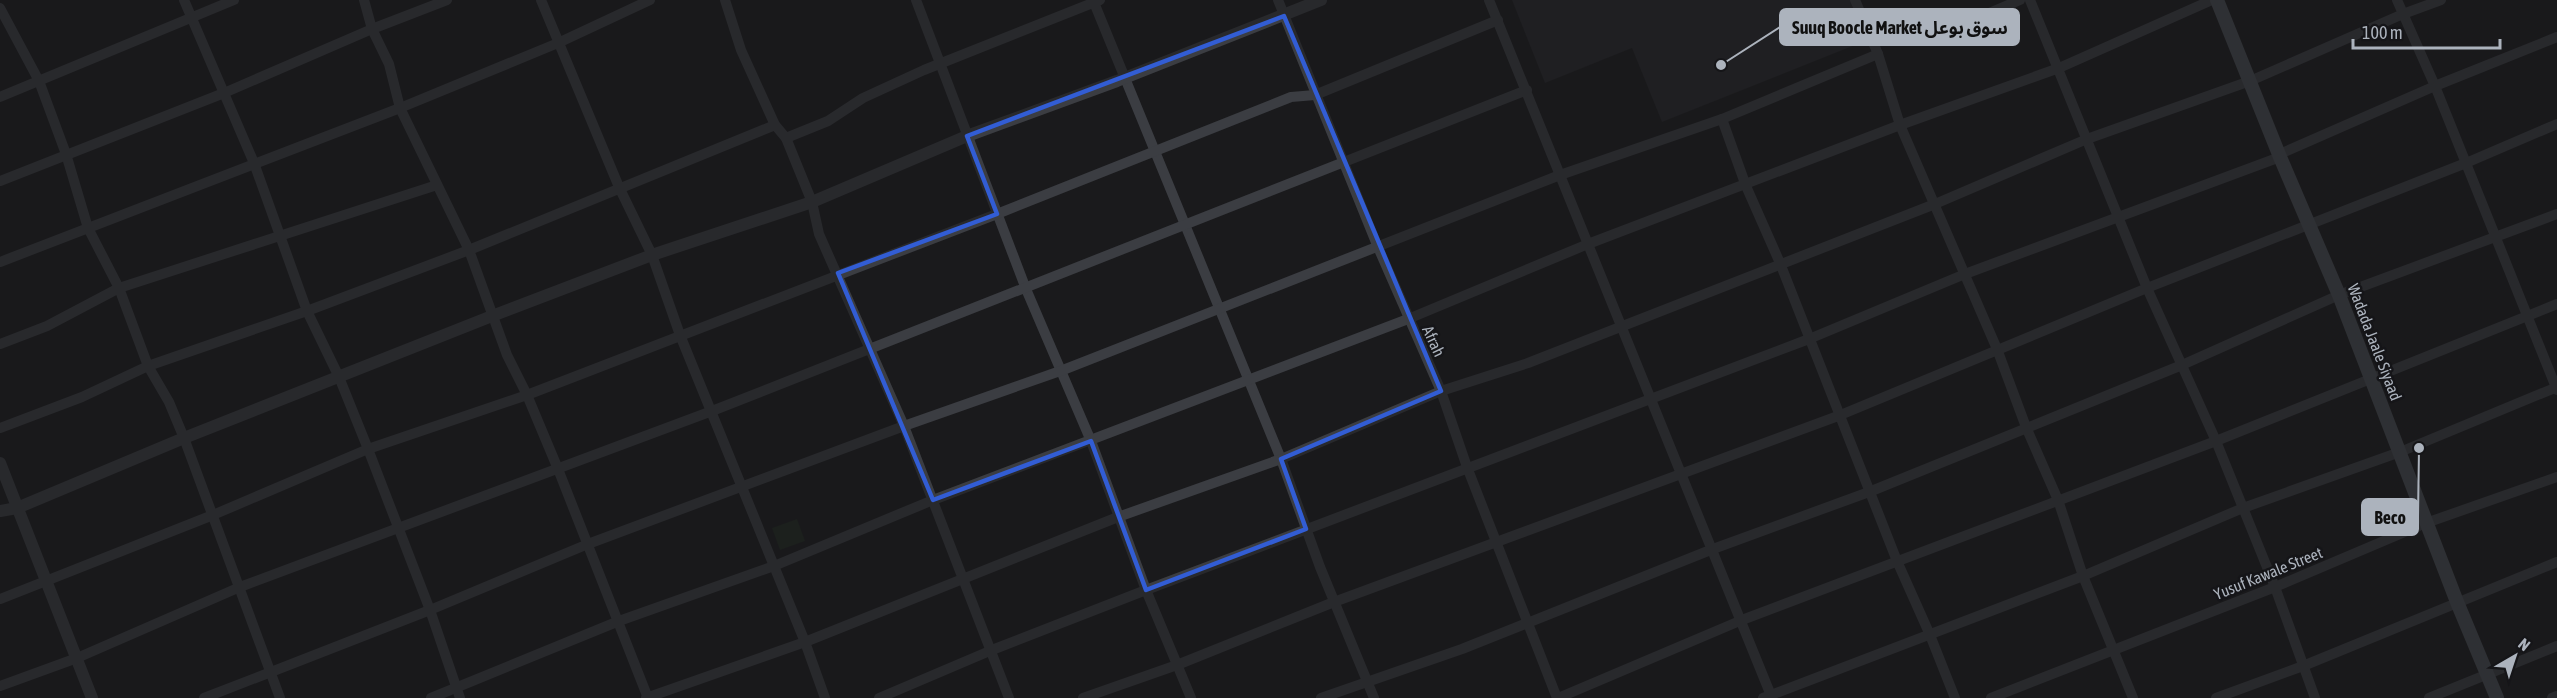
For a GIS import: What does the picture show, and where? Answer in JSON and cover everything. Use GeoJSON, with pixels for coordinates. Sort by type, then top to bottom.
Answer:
{"type":"FeatureCollection","features":[{"type":"Feature","properties":{"kind":"main road","name":"Wadada Jaale Siyaad"},"geometry":{"type":"LineString","coordinates":[[2217,0],[2339,295],[2426,523],[2497,698]]}},
{"type":"Feature","properties":{"kind":"street"},"geometry":{"type":"LineString","coordinates":[[184,0],[254,163],[307,311],[339,377],[368,449],[430,610],[458,693]]}},
{"type":"Feature","properties":{"kind":"street"},"geometry":{"type":"LineString","coordinates":[[0,97],[234,0]]}},
{"type":"Feature","properties":{"kind":"street"},"geometry":{"type":"LineString","coordinates":[[364,0],[372,29],[389,64],[400,108],[469,250],[507,355],[527,395],[558,469],[647,698],[805,642],[1118,517],[1281,459],[1441,390],[1528,363],[1935,204],[2087,139],[2250,81],[2403,14],[2441,0]]}},
{"type":"Feature","properties":{"kind":"street"},"geometry":{"type":"LineString","coordinates":[[0,181],[224,93],[372,29],[447,0]]}},
{"type":"Feature","properties":{"kind":"street"},"geometry":{"type":"LineString","coordinates":[[541,0],[619,187],[652,255],[680,335],[805,642],[825,698]]}},
{"type":"Feature","properties":{"kind":"street"},"geometry":{"type":"LineString","coordinates":[[0,261],[400,108],[558,43],[650,0]]}},
{"type":"Feature","properties":{"kind":"street"},"geometry":{"type":"LineString","coordinates":[[725,0],[741,50],[775,126],[786,138],[812,202],[819,234],[904,426],[1009,698]]}},
{"type":"Feature","properties":{"kind":"street"},"geometry":{"type":"LineString","coordinates":[[916,0],[1026,289],[1063,370],[1146,590],[1191,698]]}},
{"type":"Feature","properties":{"kind":"street","name":"Afrah"},"geometry":{"type":"LineString","coordinates":[[1278,0],[1377,245],[1441,390],[1467,467],[1558,698]]}},
{"type":"Feature","properties":{"kind":"street"},"geometry":{"type":"LineString","coordinates":[[0,511],[18,508],[184,438],[652,255],[812,202],[967,136],[1321,0]]}},
{"type":"Feature","properties":{"kind":"street"},"geometry":{"type":"LineString","coordinates":[[1489,0],[1620,326],[1742,620],[1768,697],[2084,576],[2243,508],[2400,452],[2557,388],[2435,86],[2397,0]]}},
{"type":"Feature","properties":{"kind":"street"},"geometry":{"type":"LineString","coordinates":[[1856,0],[1878,54],[1900,125],[1997,349],[2026,427],[2058,500],[2084,576],[2133,698]]}},
{"type":"Feature","properties":{"kind":"street"},"geometry":{"type":"LineString","coordinates":[[1949,30],[2020,0]]}},
{"type":"Feature","properties":{"kind":"street"},"geometry":{"type":"LineString","coordinates":[[2030,0],[2147,288],[2216,441],[2275,587],[2315,698]]}},
{"type":"Feature","properties":{"kind":"street"},"geometry":{"type":"LineString","coordinates":[[431,698],[458,693],[618,621],[774,566],[933,500],[1408,319],[1588,244],[1746,186],[1900,125],[2059,68],[2212,0]]}},
{"type":"Feature","properties":{"kind":"street"},"geometry":{"type":"LineString","coordinates":[[786,138],[828,120],[863,98],[1096,1],[1124,77],[1281,459],[1334,603],[1374,698]]}},
{"type":"Feature","properties":{"kind":"street"},"geometry":{"type":"LineString","coordinates":[[0,8],[39,81],[66,154],[88,228],[119,288],[148,366],[169,402],[184,438],[280,698]]}},
{"type":"Feature","properties":{"kind":"street"},"geometry":{"type":"LineString","coordinates":[[0,599],[213,515],[368,449],[527,395],[838,273],[997,214],[1291,97],[1315,95],[1498,20]]}},
{"type":"Feature","properties":{"kind":"street"},"geometry":{"type":"LineString","coordinates":[[879,698],[1146,590],[1809,339],[1965,274],[2280,157],[2282,153],[2435,86],[2557,37]]}},
{"type":"Feature","properties":{"kind":"street"},"geometry":{"type":"LineString","coordinates":[[204,698],[430,610],[588,544],[904,426],[1063,370],[1560,175],[1722,119],[1878,54]]}},
{"type":"Feature","properties":{"kind":"street"},"geometry":{"type":"LineString","coordinates":[[0,686],[77,658],[240,586],[712,411],[1527,90]]}},
{"type":"Feature","properties":{"kind":"street"},"geometry":{"type":"LineString","coordinates":[[1722,119],[1746,186],[1780,263],[1838,416],[1955,698]]}},
{"type":"Feature","properties":{"kind":"street"},"geometry":{"type":"LineString","coordinates":[[1083,698],[1178,665],[1334,603],[1838,416],[2147,288],[2466,163],[2557,124]]}},
{"type":"Feature","properties":{"kind":"street"},"geometry":{"type":"LineString","coordinates":[[0,428],[82,398],[148,366],[307,311],[469,250],[619,187],[775,126]]}},
{"type":"Feature","properties":{"kind":"street"},"geometry":{"type":"LineString","coordinates":[[0,344],[47,326],[119,288],[437,185]]}},
{"type":"Feature","properties":{"kind":"street"},"geometry":{"type":"LineString","coordinates":[[1321,698],[1368,683],[1713,549],[1869,492],[2182,365],[2339,295],[2557,214]]}},
{"type":"Feature","properties":{"kind":"street"},"geometry":{"type":"LineString","coordinates":[[1558,698],[1742,620],[2216,441],[2370,377],[2557,304]]}},
{"type":"Feature","properties":{"kind":"street"},"geometry":{"type":"LineString","coordinates":[[0,463],[92,698]]}},
{"type":"Feature","properties":{"kind":"street","name":"Yusuf Kawale Street"},"geometry":{"type":"LineString","coordinates":[[1991,698],[2275,587],[2426,523],[2557,477]]}},
{"type":"Feature","properties":{"kind":"street"},"geometry":{"type":"LineString","coordinates":[[2216,698],[2303,666],[2557,562]]}},
{"type":"Feature","properties":{"kind":"street"},"geometry":{"type":"LineString","coordinates":[[2429,698],[2557,646]]}},
{"type":"Feature","properties":{"kind":"street"},"geometry":{"type":"LineString","coordinates":[[2552,698],[2557,696]]}},
{"type":"Feature","properties":{"kind":"highlighted area"},"geometry":{"type":"Polygon","coordinates":[[[1284,16],[1441,391],[1281,459],[1306,529],[1146,590],[1091,441],[933,500],[838,273],[997,214],[967,136],[1284,16]]]}},
{"type":"Feature","properties":{"kind":"shaded area"},"geometry":{"type":"Polygon","coordinates":[[[1512,0],[1850,0],[1865,41],[1662,122],[1632,48],[1545,83],[1512,0]]]}},
{"type":"Feature","properties":{"kind":"shaded area"},"geometry":{"type":"Polygon","coordinates":[[[797,519],[805,541],[780,550],[772,528],[797,519]]]}},
{"type":"Feature","properties":{"kind":"place","name":"Suuq Boocle Market سوق بوعل"},"geometry":{"type":"Point","coordinates":[1721,65]}},
{"type":"Feature","properties":{"kind":"place","name":"Beco"},"geometry":{"type":"Point","coordinates":[2419,448]}}]}
